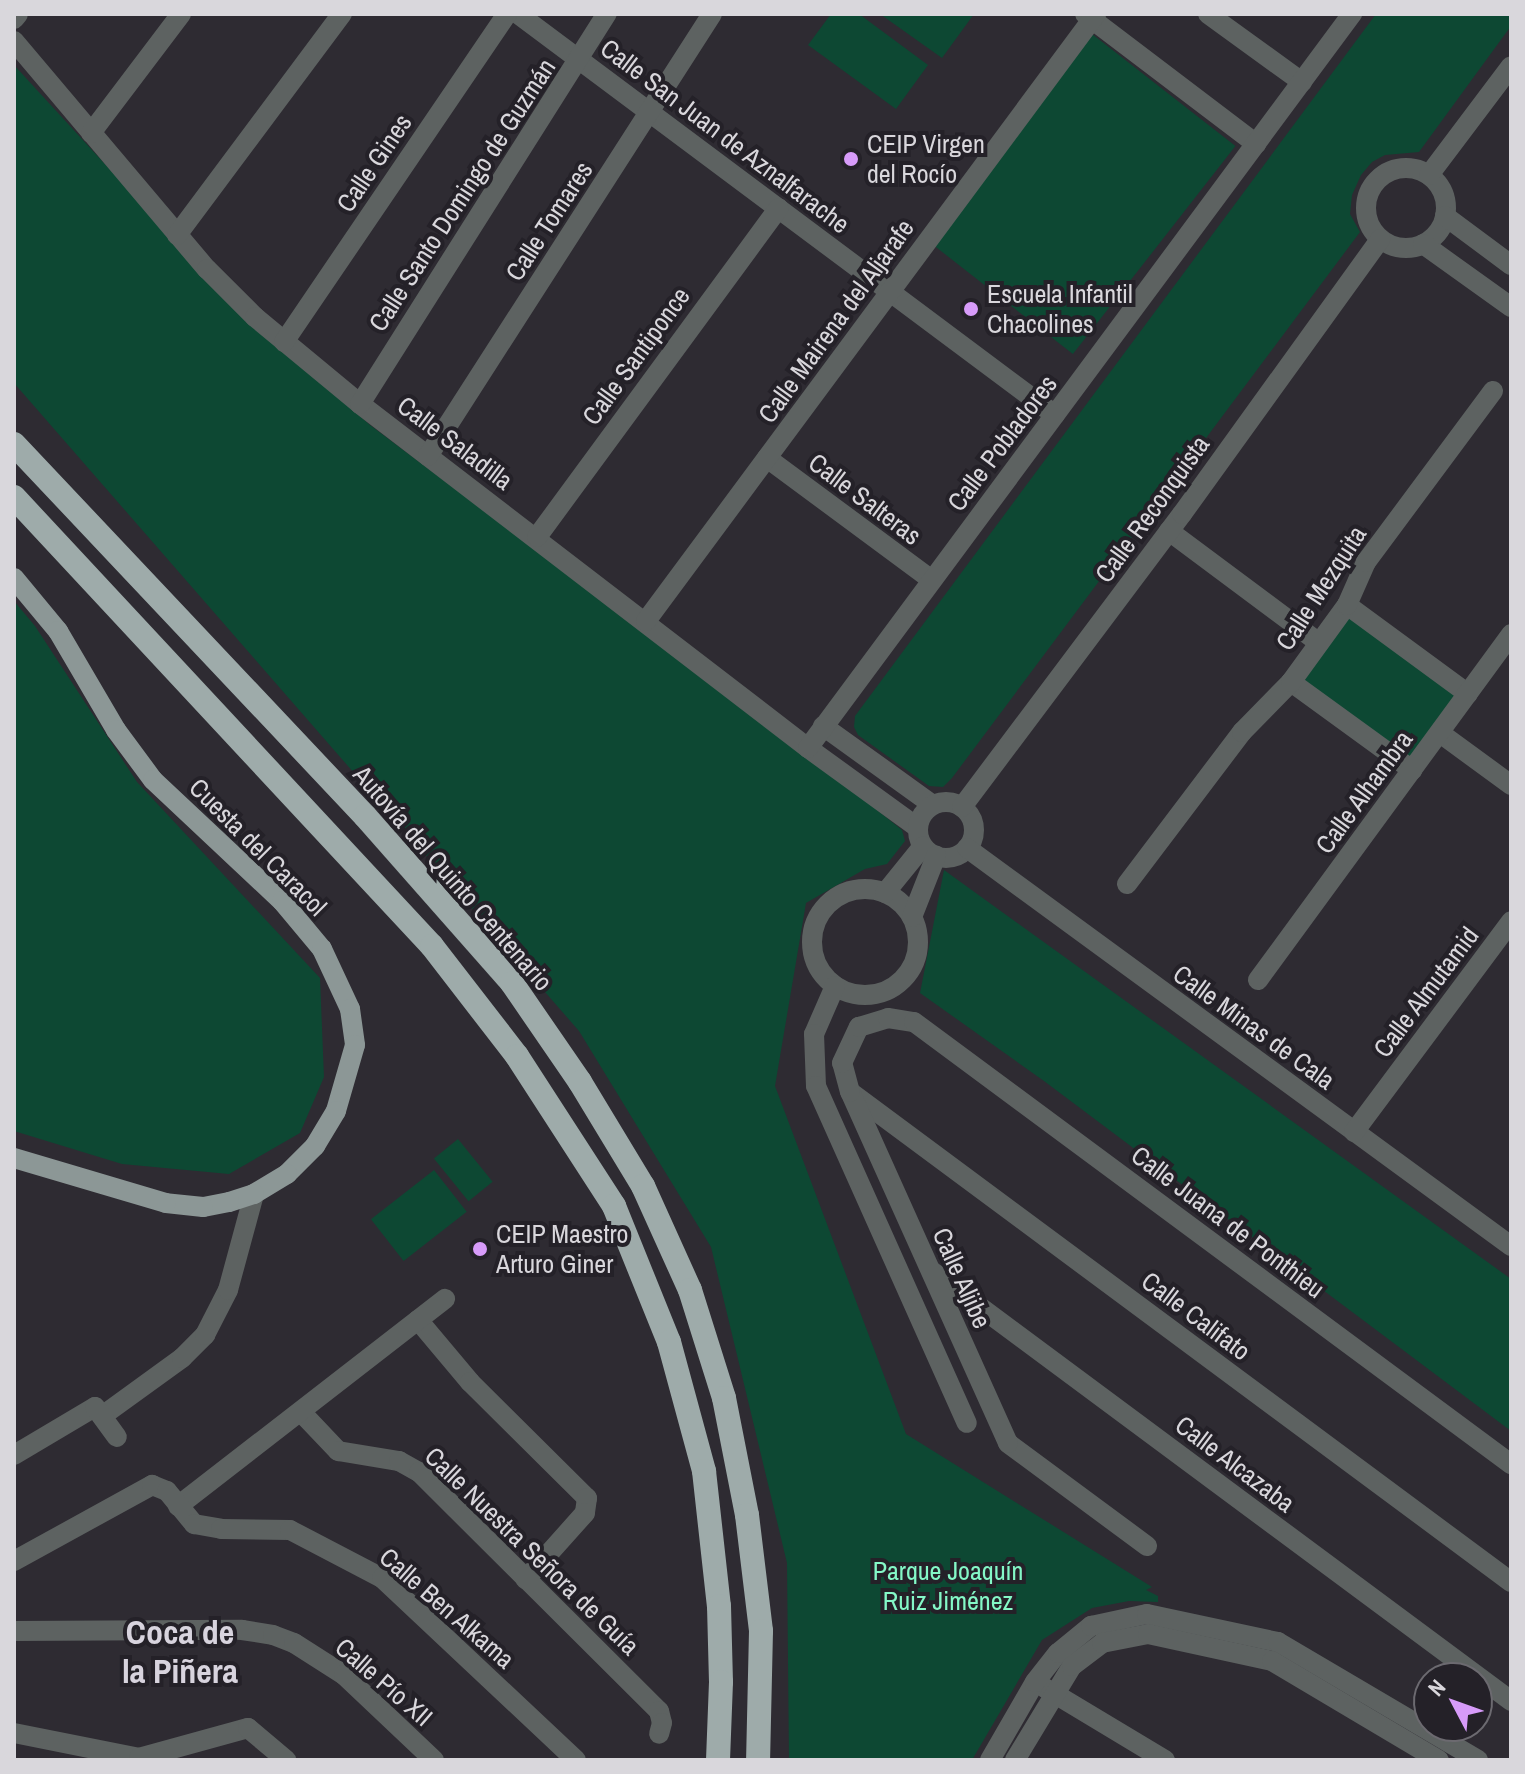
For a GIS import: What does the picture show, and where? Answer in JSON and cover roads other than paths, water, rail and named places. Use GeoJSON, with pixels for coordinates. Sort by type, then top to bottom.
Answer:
{"type":"FeatureCollection","features":[{"type":"Feature","properties":{"kind":"highway","name":"Autovía del Quinto Centenario"},"geometry":{"type":"LineString","coordinates":[[14,444],[365,816],[512,983],[580,1082],[643,1186],[690,1290],[724,1398],[741,1485],[761,1631],[758,1760]]}},
{"type":"Feature","properties":{"kind":"highway"},"geometry":{"type":"LineString","coordinates":[[14,497],[432,946],[517,1056],[614,1206],[669,1342],[704,1471],[719,1606],[718,1760]]}},
{"type":"Feature","properties":{"kind":"main road","name":"Cuesta del Caracol"},"geometry":{"type":"LineString","coordinates":[[14,578],[58,631],[116,730],[153,780],[282,901],[322,949],[350,1009],[355,1045],[336,1111],[315,1146],[296,1165],[254,1194],[203,1207],[166,1203],[14,1158]]}},
{"type":"Feature","properties":{"kind":"street"},"geometry":{"type":"LineString","coordinates":[[14,19],[18,14]]}},
{"type":"Feature","properties":{"kind":"street"},"geometry":{"type":"LineString","coordinates":[[91,133],[181,14]]}},
{"type":"Feature","properties":{"kind":"street"},"geometry":{"type":"LineString","coordinates":[[177,235],[342,14]]}},
{"type":"Feature","properties":{"kind":"street","name":"Calle Gines"},"geometry":{"type":"LineString","coordinates":[[284,342],[507,14]]}},
{"type":"Feature","properties":{"kind":"street","name":"Calle San Juan de Aznalfarache"},"geometry":{"type":"LineString","coordinates":[[518,14],[1055,415]]}},
{"type":"Feature","properties":{"kind":"street","name":"Calle Santo Domingo de Guzmán"},"geometry":{"type":"LineString","coordinates":[[360,404],[607,14]]}},
{"type":"Feature","properties":{"kind":"street","name":"Calle Tomares"},"geometry":{"type":"LineString","coordinates":[[428,456],[712,14]]}},
{"type":"Feature","properties":{"kind":"street"},"geometry":{"type":"LineString","coordinates":[[1208,14],[1302,82]]}},
{"type":"Feature","properties":{"kind":"street","name":"Calle Pobladores"},"geometry":{"type":"LineString","coordinates":[[808,748],[1352,14]]}},
{"type":"Feature","properties":{"kind":"street"},"geometry":{"type":"LineString","coordinates":[[1091,16],[1256,144]]}},
{"type":"Feature","properties":{"kind":"street","name":"Calle Mairena del Aljarafe"},"geometry":{"type":"LineString","coordinates":[[646,621],[1091,16]]}},
{"type":"Feature","properties":{"kind":"street","name":"Calle Saladilla"},"geometry":{"type":"LineString","coordinates":[[14,41],[177,235],[234,298],[284,342],[360,404],[646,621],[926,843]]}},
{"type":"Feature","properties":{"kind":"street"},"geometry":{"type":"LineString","coordinates":[[1429,175],[1511,66]]}},
{"type":"Feature","properties":{"kind":"street"},"geometry":{"type":"LineString","coordinates":[[1402,168],[1429,175],[1441,189],[1445,216],[1438,233],[1423,244],[1397,247],[1380,239],[1367,215],[1368,196],[1377,180],[1402,168]]}},
{"type":"Feature","properties":{"kind":"street","name":"Calle Santiponce"},"geometry":{"type":"LineString","coordinates":[[537,537],[779,208]]}},
{"type":"Feature","properties":{"kind":"street"},"geometry":{"type":"LineString","coordinates":[[1445,216],[1511,265]]}},
{"type":"Feature","properties":{"kind":"street","name":"Calle Reconquista"},"geometry":{"type":"LineString","coordinates":[[962,807],[1169,531],[1380,239]]}},
{"type":"Feature","properties":{"kind":"street"},"geometry":{"type":"LineString","coordinates":[[1423,244],[1511,307]]}},
{"type":"Feature","properties":{"kind":"street","name":"Calle Mezquita"},"geometry":{"type":"LineString","coordinates":[[1127,884],[1242,732],[1291,682],[1347,605],[1366,562],[1493,391]]}},
{"type":"Feature","properties":{"kind":"street","name":"Calle Salteras"},"geometry":{"type":"LineString","coordinates":[[767,458],[932,580]]}},
{"type":"Feature","properties":{"kind":"street"},"geometry":{"type":"LineString","coordinates":[[1169,531],[1319,643]]}},
{"type":"Feature","properties":{"kind":"street"},"geometry":{"type":"LineString","coordinates":[[1347,605],[1468,694]]}},
{"type":"Feature","properties":{"kind":"street","name":"Calle Alhambra"},"geometry":{"type":"LineString","coordinates":[[1258,980],[1511,634]]}},
{"type":"Feature","properties":{"kind":"street"},"geometry":{"type":"LineString","coordinates":[[1291,682],[1412,770]]}},
{"type":"Feature","properties":{"kind":"street"},"geometry":{"type":"LineString","coordinates":[[823,726],[933,805]]}},
{"type":"Feature","properties":{"kind":"street"},"geometry":{"type":"LineString","coordinates":[[1440,733],[1511,785]]}},
{"type":"Feature","properties":{"kind":"street"},"geometry":{"type":"LineString","coordinates":[[912,917],[926,843],[925,810],[948,802],[962,807],[973,822],[972,840],[967,848],[953,857],[926,843]]}},
{"type":"Feature","properties":{"kind":"street"},"geometry":{"type":"LineString","coordinates":[[885,893],[926,843]]}},
{"type":"Feature","properties":{"kind":"street","name":"Calle Minas de Cala"},"geometry":{"type":"LineString","coordinates":[[967,848],[1511,1246]]}},
{"type":"Feature","properties":{"kind":"street"},"geometry":{"type":"LineString","coordinates":[[851,890],[885,893],[901,903],[912,917],[917,934],[917,952],[911,968],[900,982],[868,995],[851,994],[835,986],[814,959],[815,925],[823,910],[851,890]]}},
{"type":"Feature","properties":{"kind":"street","name":"Calle Almutamid"},"geometry":{"type":"LineString","coordinates":[[1354,1132],[1511,921]]}},
{"type":"Feature","properties":{"kind":"street"},"geometry":{"type":"LineString","coordinates":[[835,986],[814,1034],[816,1086],[967,1423]]}},
{"type":"Feature","properties":{"kind":"street","name":"Calle Aljibe"},"geometry":{"type":"LineString","coordinates":[[914,1022],[888,1018],[859,1027],[842,1063],[850,1092],[1008,1443],[1147,1546]]}},
{"type":"Feature","properties":{"kind":"street","name":"Calle Juana de Ponthieu"},"geometry":{"type":"LineString","coordinates":[[914,1022],[1511,1464]]}},
{"type":"Feature","properties":{"kind":"street","name":"Calle Califato"},"geometry":{"type":"LineString","coordinates":[[850,1092],[1511,1582]]}},
{"type":"Feature","properties":{"kind":"street"},"geometry":{"type":"LineString","coordinates":[[14,1455],[99,1412],[182,1358],[205,1335],[228,1290],[254,1194]]}},
{"type":"Feature","properties":{"kind":"street","name":"Calle Alcazaba"},"geometry":{"type":"LineString","coordinates":[[929,1269],[1511,1701]]}},
{"type":"Feature","properties":{"kind":"street"},"geometry":{"type":"LineString","coordinates":[[178,1506],[445,1299]]}},
{"type":"Feature","properties":{"kind":"street"},"geometry":{"type":"LineString","coordinates":[[418,1320],[470,1382],[587,1498],[585,1513],[526,1579]]}},
{"type":"Feature","properties":{"kind":"street"},"geometry":{"type":"LineString","coordinates":[[99,1412],[117,1437]]}},
{"type":"Feature","properties":{"kind":"street","name":"Calle Nuestra Señora de Guía"},"geometry":{"type":"LineString","coordinates":[[301,1412],[338,1451],[399,1461],[419,1472],[659,1711],[662,1723],[659,1734]]}},
{"type":"Feature","properties":{"kind":"street","name":"Calle Ben Alkama"},"geometry":{"type":"LineString","coordinates":[[14,1561],[143,1487],[162,1487],[189,1521],[203,1527],[290,1530],[376,1574],[576,1760]]}},
{"type":"Feature","properties":{"kind":"street"},"geometry":{"type":"LineString","coordinates":[[990,1760],[1035,1682],[1058,1653],[1091,1626],[1147,1614],[1278,1642],[1478,1760]]}},
{"type":"Feature","properties":{"kind":"street","name":"Calle Pío XII"},"geometry":{"type":"LineString","coordinates":[[14,1631],[242,1630],[273,1635],[294,1643],[344,1675],[434,1760]]}},
{"type":"Feature","properties":{"kind":"street"},"geometry":{"type":"LineString","coordinates":[[1015,1760],[1072,1666],[1102,1643],[1148,1634],[1272,1661],[1439,1760]]}},
{"type":"Feature","properties":{"kind":"street"},"geometry":{"type":"LineString","coordinates":[[1035,1682],[1165,1760]]}},
{"type":"Feature","properties":{"kind":"street"},"geometry":{"type":"LineString","coordinates":[[14,1733],[139,1758],[248,1728],[286,1760]]}},
{"type":"Feature","properties":{"kind":"place","name":"CEIP Virgen del Rocío"},"geometry":{"type":"Point","coordinates":[851,159]}},
{"type":"Feature","properties":{"kind":"place","name":"Escuela Infantil Chacolines"},"geometry":{"type":"Point","coordinates":[971,309]}},
{"type":"Feature","properties":{"kind":"place","name":"CEIP Maestro Arturo Giner"},"geometry":{"type":"Point","coordinates":[480,1249]}},
{"type":"Feature","properties":{"kind":"district","name":"Coca de la Piñera"},"geometry":{"type":"Point","coordinates":[180,1652]}},
{"type":"Feature","properties":{"kind":"park label","name":"Parque Joaquín Ruiz Jiménez"},"geometry":{"type":"Point","coordinates":[948,1586]}}]}
